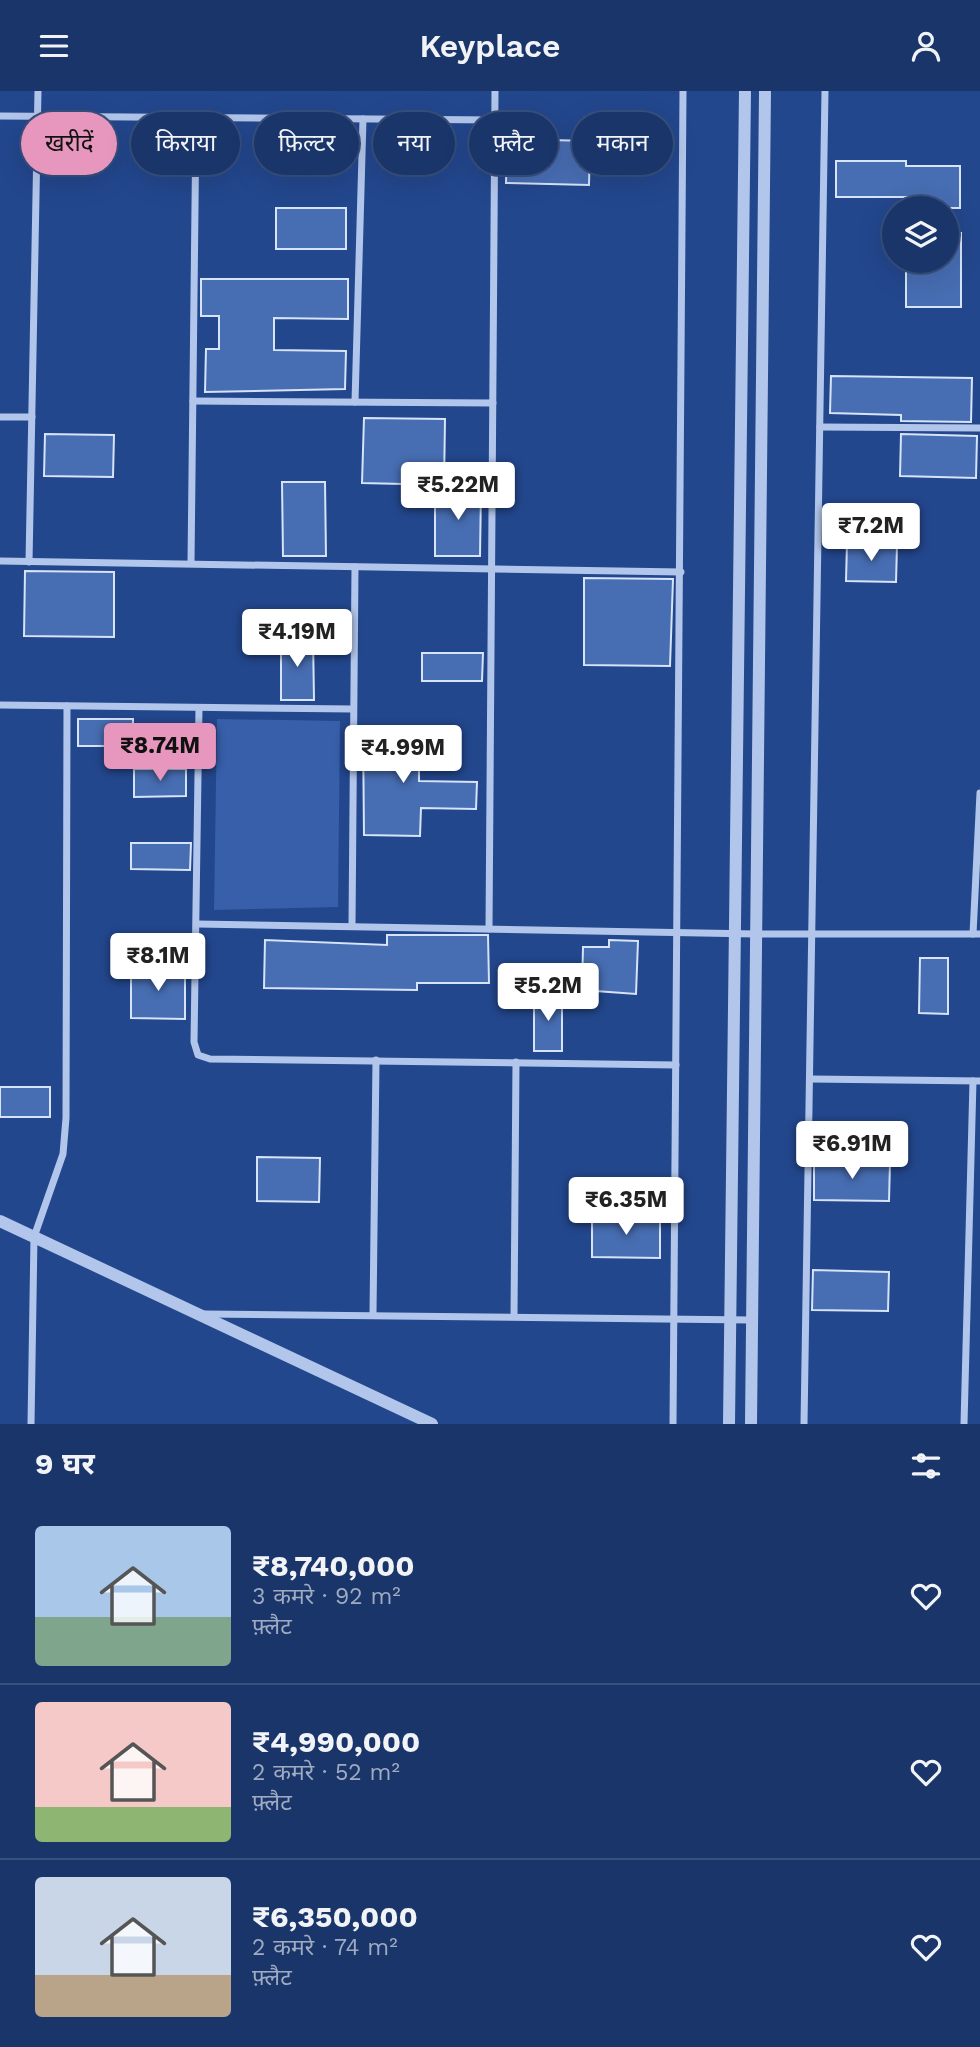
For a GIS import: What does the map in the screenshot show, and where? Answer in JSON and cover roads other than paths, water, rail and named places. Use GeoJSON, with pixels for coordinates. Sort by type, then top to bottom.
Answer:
{"type":"FeatureCollection","features":[{"type":"Feature","properties":{"kind":"street"},"geometry":{"type":"LineString","coordinates":[[38,91],[38,112]]}},
{"type":"Feature","properties":{"kind":"street"},"geometry":{"type":"LineString","coordinates":[[495,91],[495,112]]}},
{"type":"Feature","properties":{"kind":"street"},"geometry":{"type":"LineString","coordinates":[[673,1424],[679,933],[683,91]]}},
{"type":"Feature","properties":{"kind":"street"},"geometry":{"type":"LineString","coordinates":[[729,1424],[744,91]]}},
{"type":"Feature","properties":{"kind":"street"},"geometry":{"type":"LineString","coordinates":[[751,1424],[765,91]]}},
{"type":"Feature","properties":{"kind":"street"},"geometry":{"type":"LineString","coordinates":[[804,1424],[825,91]]}},
{"type":"Feature","properties":{"kind":"street"},"geometry":{"type":"LineString","coordinates":[[0,116],[21,116]]}},
{"type":"Feature","properties":{"kind":"street"},"geometry":{"type":"LineString","coordinates":[[240,118],[469,120]]}},
{"type":"Feature","properties":{"kind":"street"},"geometry":{"type":"LineString","coordinates":[[355,402],[363,119]]}},
{"type":"Feature","properties":{"kind":"street"},"geometry":{"type":"LineString","coordinates":[[29,562],[37,175]]}},
{"type":"Feature","properties":{"kind":"street"},"geometry":{"type":"LineString","coordinates":[[191,563],[195,175]]}},
{"type":"Feature","properties":{"kind":"street"},"geometry":{"type":"LineString","coordinates":[[489,929],[495,175]]}},
{"type":"Feature","properties":{"kind":"street"},"geometry":{"type":"LineString","coordinates":[[193,401],[493,403]]}},
{"type":"Feature","properties":{"kind":"street"},"geometry":{"type":"LineString","coordinates":[[0,417],[32,417]]}},
{"type":"Feature","properties":{"kind":"street"},"geometry":{"type":"LineString","coordinates":[[820,427],[980,428]]}},
{"type":"Feature","properties":{"kind":"street"},"geometry":{"type":"LineString","coordinates":[[0,561],[681,572]]}},
{"type":"Feature","properties":{"kind":"street"},"geometry":{"type":"LineString","coordinates":[[352,926],[355,567]]}},
{"type":"Feature","properties":{"kind":"street"},"geometry":{"type":"LineString","coordinates":[[0,705],[353,709]]}},
{"type":"Feature","properties":{"kind":"street"},"geometry":{"type":"LineString","coordinates":[[32,1424],[34,1237],[63,1154],[66,1118],[67,706]]}},
{"type":"Feature","properties":{"kind":"street"},"geometry":{"type":"LineString","coordinates":[[199,708],[194,1042],[198,1055],[210,1059],[676,1065]]}},
{"type":"Feature","properties":{"kind":"street"},"geometry":{"type":"LineString","coordinates":[[197,924],[735,934],[977,934],[980,793]]}},
{"type":"Feature","properties":{"kind":"street"},"geometry":{"type":"LineString","coordinates":[[373,1314],[376,1060]]}},
{"type":"Feature","properties":{"kind":"street"},"geometry":{"type":"LineString","coordinates":[[514,1317],[516,1062]]}},
{"type":"Feature","properties":{"kind":"street"},"geometry":{"type":"LineString","coordinates":[[811,1079],[976,1081],[964,1424]]}},
{"type":"Feature","properties":{"kind":"street"},"geometry":{"type":"LineString","coordinates":[[0,1221],[432,1424]]}},
{"type":"Feature","properties":{"kind":"street"},"geometry":{"type":"LineString","coordinates":[[196,1314],[751,1319]]}}]}
